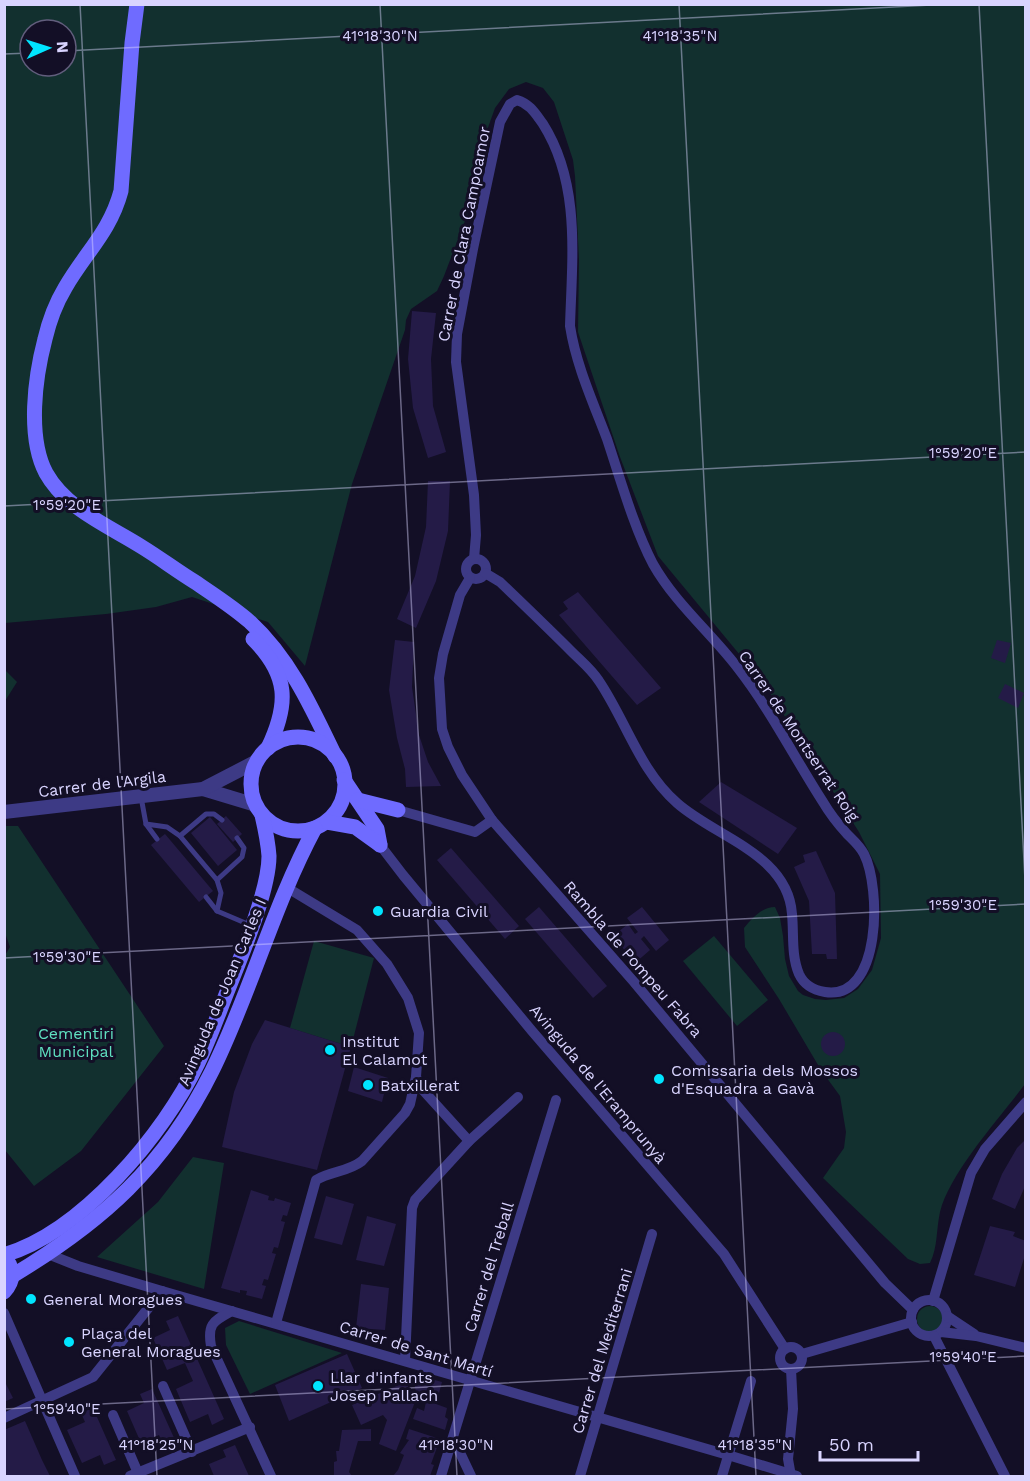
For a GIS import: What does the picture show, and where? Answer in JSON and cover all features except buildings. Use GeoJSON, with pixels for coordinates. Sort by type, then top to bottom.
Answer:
{"type":"FeatureCollection","features":[{"type":"Feature","properties":{"kind":"main road"},"geometry":{"type":"LineString","coordinates":[[130,4],[113,196],[92,239],[59,284],[44,313],[30,369],[25,424],[27,448],[42,483],[70,513],[201,597],[241,627],[259,645],[273,665],[282,682],[283,697],[275,733],[268,748],[257,761],[251,783],[259,810],[271,823],[287,830],[298,831],[321,825],[355,827],[380,845]]}},
{"type":"Feature","properties":{"kind":"main road"},"geometry":{"type":"LineString","coordinates":[[137,4],[121,191],[116,211],[58,301],[45,339],[36,398],[37,449],[47,474],[57,488],[78,508],[145,548],[241,614],[283,658],[300,686],[340,765],[344,780],[376,829],[380,845]]}},
{"type":"Feature","properties":{"kind":"main road"},"geometry":{"type":"LineString","coordinates":[[268,748],[283,740],[306,738],[322,744],[335,756]]}},
{"type":"Feature","properties":{"kind":"main road"},"geometry":{"type":"LineString","coordinates":[[321,825],[341,803],[344,780]]}},
{"type":"Feature","properties":{"kind":"main road"},"geometry":{"type":"LineString","coordinates":[[358,800],[398,810]]}},
{"type":"Feature","properties":{"kind":"main road","name":"Avinguda de Joan Carles I"},"geometry":{"type":"LineString","coordinates":[[4,1256],[35,1243],[87,1206],[128,1166],[156,1131],[185,1088],[236,971],[260,898],[269,857],[259,810]]}},
{"type":"Feature","properties":{"kind":"main road"},"geometry":{"type":"LineString","coordinates":[[376,829],[385,817],[398,810]]}},
{"type":"Feature","properties":{"kind":"main road","name":"Avinguda de Joan Carles I"},"geometry":{"type":"LineString","coordinates":[[12,1276],[48,1254],[119,1200],[150,1166],[184,1120],[213,1069],[304,847],[321,825]]}},
{"type":"Feature","properties":{"kind":"main road"},"geometry":{"type":"LineString","coordinates":[[4,1256],[12,1268],[11,1282],[4,1292]]}},
{"type":"Feature","properties":{"kind":"street","name":"Carrer de Clara Campoamor"},"geometry":{"type":"LineString","coordinates":[[474,559],[476,535],[474,485],[456,362],[457,334],[495,143],[505,112],[510,104],[517,100]]}},
{"type":"Feature","properties":{"kind":"street","name":"Carrer de Montserrat Roig"},"geometry":{"type":"LineString","coordinates":[[485,573],[500,582],[597,677],[618,712],[634,746],[658,784],[679,805],[755,852],[782,882],[789,896],[792,910],[796,964],[803,982],[812,988],[830,992],[843,990],[853,983],[859,977],[868,959],[873,936],[872,879],[864,853],[825,807],[747,680],[672,592],[653,563],[588,391],[572,337],[570,326],[571,217],[560,160],[548,132],[531,108],[525,102],[517,100]]}},
{"type":"Feature","properties":{"kind":"street"},"geometry":{"type":"LineString","coordinates":[[479,559],[484,563],[485,573],[480,579],[470,578],[466,574],[469,561],[479,559]]}},
{"type":"Feature","properties":{"kind":"street"},"geometry":{"type":"LineString","coordinates":[[398,810],[475,832],[492,820],[462,775],[448,747],[440,714],[439,678],[443,654],[460,595],[470,578]]}},
{"type":"Feature","properties":{"kind":"street","name":"Carrer de l'Argila"},"geometry":{"type":"LineString","coordinates":[[4,812],[203,789],[257,761]]}},
{"type":"Feature","properties":{"kind":"street","name":"Carrer de l'Argila"},"geometry":{"type":"LineString","coordinates":[[203,789],[259,810]]}},
{"type":"Feature","properties":{"kind":"street","name":"Rambla de Pompeu Fabra"},"geometry":{"type":"LineString","coordinates":[[492,820],[634,982],[885,1283],[913,1310]]}},
{"type":"Feature","properties":{"kind":"street","name":"Avinguda de l'Eramprunyà"},"geometry":{"type":"LineString","coordinates":[[380,845],[532,1031],[724,1254],[785,1349]]}},
{"type":"Feature","properties":{"kind":"street"},"geometry":{"type":"LineString","coordinates":[[276,1323],[316,1180],[327,1173],[354,1168],[405,1113],[412,1097],[416,1077],[419,1034],[408,998],[387,964],[357,930],[286,887]]}},
{"type":"Feature","properties":{"kind":"street"},"geometry":{"type":"LineString","coordinates":[[416,1077],[421,1088],[469,1141]]}},
{"type":"Feature","properties":{"kind":"street"},"geometry":{"type":"LineString","coordinates":[[405,1360],[412,1208],[415,1200],[469,1141],[518,1097]]}},
{"type":"Feature","properties":{"kind":"street","name":"Carrer del Treball"},"geometry":{"type":"LineString","coordinates":[[441,1476],[556,1100]]}},
{"type":"Feature","properties":{"kind":"street"},"geometry":{"type":"LineString","coordinates":[[933,1300],[971,1173],[985,1149],[1026,1102]]}},
{"type":"Feature","properties":{"kind":"street","name":"Carrer del Mediterrani"},"geometry":{"type":"LineString","coordinates":[[580,1476],[652,1234]]}},
{"type":"Feature","properties":{"kind":"street","name":"Carrer de Sant Martí"},"geometry":{"type":"LineString","coordinates":[[48,1254],[78,1266],[162,1292],[405,1360],[728,1455],[776,1473],[793,1476]]}},
{"type":"Feature","properties":{"kind":"street"},"geometry":{"type":"LineString","coordinates":[[4,1418],[93,1377],[162,1292]]}},
{"type":"Feature","properties":{"kind":"street"},"geometry":{"type":"LineString","coordinates":[[937,1334],[947,1323],[944,1308],[933,1300],[920,1303],[913,1310],[912,1322],[916,1331],[922,1335],[976,1336],[1026,1348]]}},
{"type":"Feature","properties":{"kind":"street"},"geometry":{"type":"LineString","coordinates":[[232,1311],[215,1320],[209,1331],[211,1346],[271,1476]]}},
{"type":"Feature","properties":{"kind":"street"},"geometry":{"type":"LineString","coordinates":[[4,1313],[75,1476]]}},
{"type":"Feature","properties":{"kind":"street"},"geometry":{"type":"LineString","coordinates":[[947,1316],[976,1336]]}},
{"type":"Feature","properties":{"kind":"street"},"geometry":{"type":"LineString","coordinates":[[802,1354],[912,1322]]}},
{"type":"Feature","properties":{"kind":"street"},"geometry":{"type":"LineString","coordinates":[[937,1334],[1005,1476]]}},
{"type":"Feature","properties":{"kind":"street"},"geometry":{"type":"LineString","coordinates":[[795,1347],[802,1354],[800,1364],[791,1369],[785,1367],[780,1361],[781,1353],[785,1349],[795,1347]]}},
{"type":"Feature","properties":{"kind":"street"},"geometry":{"type":"LineString","coordinates":[[791,1369],[793,1409],[788,1459],[793,1476]]}},
{"type":"Feature","properties":{"kind":"street"},"geometry":{"type":"LineString","coordinates":[[722,1476],[750,1381]]}},
{"type":"Feature","properties":{"kind":"street"},"geometry":{"type":"LineString","coordinates":[[163,1386],[192,1452]]}},
{"type":"Feature","properties":{"kind":"street"},"geometry":{"type":"LineString","coordinates":[[113,1415],[134,1475],[250,1427]]}},
{"type":"Feature","properties":{"kind":"street"},"geometry":{"type":"LineString","coordinates":[[453,1438],[471,1476]]}},
{"type":"Feature","properties":{"kind":"street"},"geometry":{"type":"LineString","coordinates":[[776,1473],[788,1459]]}},
{"type":"Feature","properties":{"kind":"lane"},"geometry":{"type":"LineString","coordinates":[[140,796],[146,824],[158,839]]}},
{"type":"Feature","properties":{"kind":"lane"},"geometry":{"type":"LineString","coordinates":[[180,836],[206,813],[214,814],[222,820]]}},
{"type":"Feature","properties":{"kind":"lane"},"geometry":{"type":"LineString","coordinates":[[146,824],[167,827],[180,836],[217,880],[221,893],[217,912]]}},
{"type":"Feature","properties":{"kind":"lane"},"geometry":{"type":"LineString","coordinates":[[217,880],[242,857],[244,848],[237,838]]}},
{"type":"Feature","properties":{"kind":"lane"},"geometry":{"type":"LineString","coordinates":[[206,897],[217,912],[251,925]]}},
{"type":"Feature","properties":{"kind":"green space"},"geometry":{"type":"Polygon","coordinates":[[[4,5],[1025,5],[1025,1084],[964,1163],[945,1196],[930,1263],[920,1264],[908,1259],[823,1178],[844,1148],[846,1132],[840,1096],[821,1070],[745,947],[744,928],[762,911],[775,907],[780,918],[789,976],[798,991],[815,999],[844,998],[858,989],[872,970],[881,938],[880,874],[859,832],[764,684],[658,556],[620,457],[578,332],[579,260],[573,160],[554,102],[543,88],[526,82],[509,89],[495,108],[485,136],[476,192],[444,276],[437,291],[411,309],[406,320],[405,330],[352,484],[305,666],[268,622],[192,597],[156,607],[5,623],[4,5]]]}},
{"type":"Feature","properties":{"kind":"green space"},"geometry":{"type":"Polygon","coordinates":[[[5,670],[17,682],[5,701],[5,670]]]}},
{"type":"Feature","properties":{"kind":"green space","name":"Cementiri Municipal"},"geometry":{"type":"Polygon","coordinates":[[[5,826],[18,826],[164,1046],[81,1151],[34,1186],[5,1150],[4,957],[10,947],[4,930],[5,826]]]}},
{"type":"Feature","properties":{"kind":"green space"},"geometry":{"type":"Polygon","coordinates":[[[714,936],[768,1000],[737,1026],[683,961],[714,936]]]}},
{"type":"Feature","properties":{"kind":"green space"},"geometry":{"type":"Polygon","coordinates":[[[314,941],[374,958],[351,1047],[290,1028],[314,941]]]}},
{"type":"Feature","properties":{"kind":"green space"},"geometry":{"type":"Polygon","coordinates":[[[193,1157],[224,1163],[204,1289],[97,1257],[158,1202],[193,1157]]]}},
{"type":"Feature","properties":{"kind":"green space"},"geometry":{"type":"Polygon","coordinates":[[[930,1306],[939,1310],[943,1319],[939,1328],[930,1332],[921,1328],[917,1319],[921,1310],[930,1306]]]}},
{"type":"Feature","properties":{"kind":"green space"},"geometry":{"type":"Polygon","coordinates":[[[239,1321],[342,1353],[250,1394],[226,1345],[225,1328],[239,1321]]]}},
{"type":"Feature","properties":{"kind":"place","name":"Guardia Civil"},"geometry":{"type":"Point","coordinates":[378,911]}},
{"type":"Feature","properties":{"kind":"place","name":"Institut El Calamot"},"geometry":{"type":"Point","coordinates":[330,1050]}},
{"type":"Feature","properties":{"kind":"place","name":"Comissaria dels Mossos d'Esquadra a Gavà"},"geometry":{"type":"Point","coordinates":[659,1079]}},
{"type":"Feature","properties":{"kind":"place","name":"Batxillerat"},"geometry":{"type":"Point","coordinates":[368,1085]}},
{"type":"Feature","properties":{"kind":"place","name":"General Moragues"},"geometry":{"type":"Point","coordinates":[31,1299]}},
{"type":"Feature","properties":{"kind":"place","name":"Plaça del General Moragues"},"geometry":{"type":"Point","coordinates":[69,1342]}},
{"type":"Feature","properties":{"kind":"place","name":"Llar d'infants Josep Pallach"},"geometry":{"type":"Point","coordinates":[318,1386]}}]}
